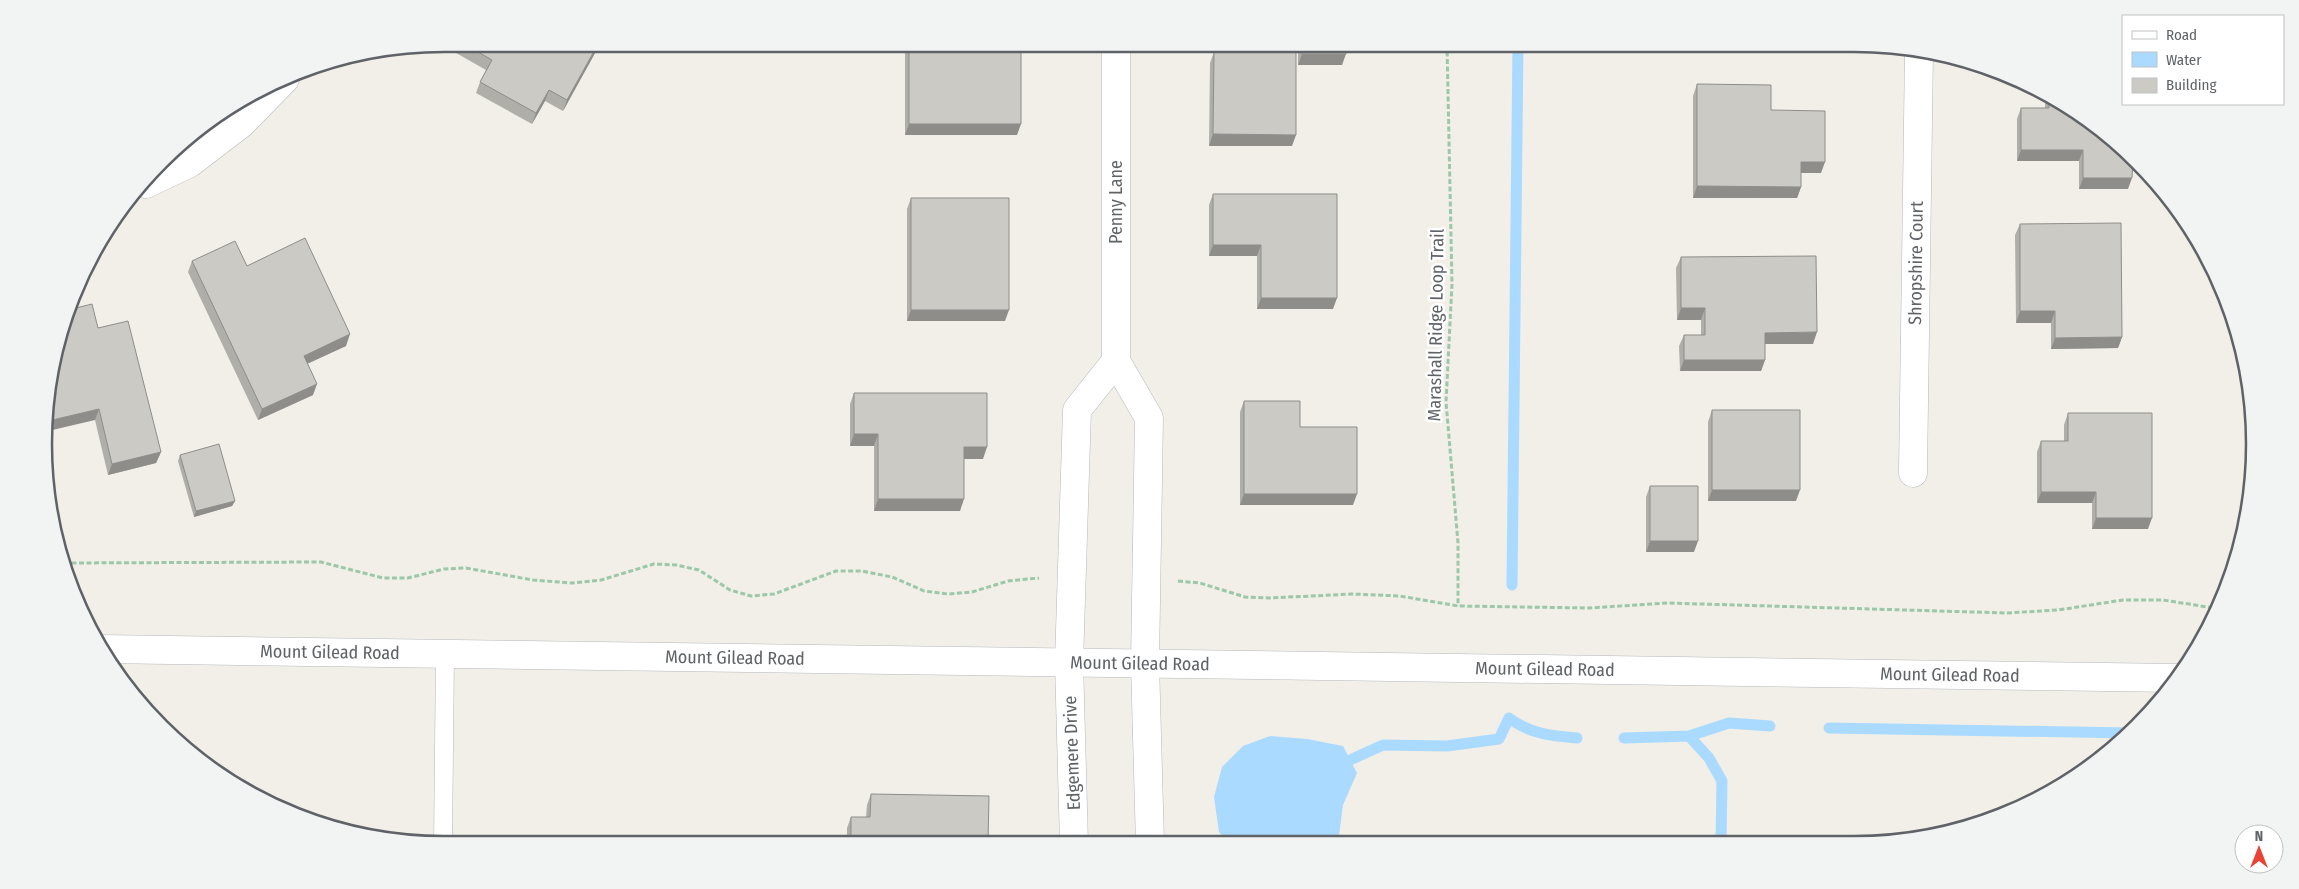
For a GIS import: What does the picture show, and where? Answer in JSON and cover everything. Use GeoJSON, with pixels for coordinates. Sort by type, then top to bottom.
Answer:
{"type":"FeatureCollection","features":[{"type":"Feature","properties":{"kind":"street","name":"Penny Lane"},"geometry":{"type":"LineString","coordinates":[[1116,52],[1116,361]]}},
{"type":"Feature","properties":{"kind":"street","name":"Shropshire Court"},"geometry":{"type":"LineString","coordinates":[[1912,473],[1919,58]]}},
{"type":"Feature","properties":{"kind":"street"},"geometry":{"type":"LineString","coordinates":[[156,179],[190,163],[234,130],[271,93]]}},
{"type":"Feature","properties":{"kind":"street"},"geometry":{"type":"LineString","coordinates":[[1069,662],[1078,410],[1116,361],[1149,418],[1145,663],[1150,836]]}},
{"type":"Feature","properties":{"kind":"street","name":"Mount Gilead Road"},"geometry":{"type":"LineString","coordinates":[[110,648],[2169,678]]}},
{"type":"Feature","properties":{"kind":"street","name":"Edgemere Drive"},"geometry":{"type":"LineString","coordinates":[[1069,662],[1074,836]]}},
{"type":"Feature","properties":{"kind":"lane"},"geometry":{"type":"LineString","coordinates":[[444,836],[445,653]]}},
{"type":"Feature","properties":{"kind":"path","name":"Marashall Ridge Loop Trail"},"geometry":{"type":"LineString","coordinates":[[1447,52],[1452,284],[1446,402],[1458,543],[1458,606]]}},
{"type":"Feature","properties":{"kind":"water"},"geometry":{"type":"Polygon","coordinates":[[[1270,736],[1307,739],[1343,746],[1357,773],[1343,805],[1339,836],[1223,836],[1219,832],[1214,797],[1222,767],[1243,746],[1270,736]]]}},
{"type":"Feature","properties":{"kind":"building"},"geometry":{"type":"Polygon","coordinates":[[[478,52],[594,52],[567,100],[549,90],[536,113],[480,82],[492,60],[478,52]]]}},
{"type":"Feature","properties":{"kind":"building"},"geometry":{"type":"Polygon","coordinates":[[[909,52],[1021,52],[1021,124],[909,124],[909,52]]]}},
{"type":"Feature","properties":{"kind":"building"},"geometry":{"type":"Polygon","coordinates":[[[1214,52],[1296,52],[1296,135],[1213,134],[1214,52]]]}},
{"type":"Feature","properties":{"kind":"building"},"geometry":{"type":"Polygon","coordinates":[[[1302,52],[1346,52],[1346,54],[1302,54],[1302,52]]]}},
{"type":"Feature","properties":{"kind":"building"},"geometry":{"type":"Polygon","coordinates":[[[1697,84],[1771,85],[1771,110],[1825,111],[1825,162],[1801,162],[1801,187],[1697,186],[1697,84]]]}},
{"type":"Feature","properties":{"kind":"building"},"geometry":{"type":"Polygon","coordinates":[[[2049,104],[2113,150],[2133,168],[2132,178],[2083,178],[2083,150],[2021,150],[2021,108],[2049,108],[2049,104]]]}},
{"type":"Feature","properties":{"kind":"building"},"geometry":{"type":"Polygon","coordinates":[[[1213,194],[1337,194],[1337,298],[1261,298],[1261,245],[1213,245],[1213,194]]]}},
{"type":"Feature","properties":{"kind":"building"},"geometry":{"type":"Polygon","coordinates":[[[911,198],[1009,198],[1009,310],[911,310],[911,198]]]}},
{"type":"Feature","properties":{"kind":"building"},"geometry":{"type":"Polygon","coordinates":[[[2121,223],[2122,337],[2055,338],[2055,311],[2020,311],[2020,224],[2121,223]]]}},
{"type":"Feature","properties":{"kind":"building"},"geometry":{"type":"Polygon","coordinates":[[[305,238],[350,334],[304,356],[317,384],[262,409],[192,261],[235,241],[247,266],[305,238]]]}},
{"type":"Feature","properties":{"kind":"building"},"geometry":{"type":"Polygon","coordinates":[[[1816,256],[1817,332],[1765,333],[1765,360],[1684,360],[1684,335],[1705,335],[1705,308],[1681,308],[1681,257],[1816,256]]]}},
{"type":"Feature","properties":{"kind":"building"},"geometry":{"type":"Polygon","coordinates":[[[92,304],[98,328],[128,321],[161,452],[112,464],[99,409],[53,420],[60,368],[77,308],[92,304]]]}},
{"type":"Feature","properties":{"kind":"building"},"geometry":{"type":"Polygon","coordinates":[[[854,393],[987,393],[987,447],[964,447],[964,499],[878,499],[878,434],[854,434],[854,393]]]}},
{"type":"Feature","properties":{"kind":"building"},"geometry":{"type":"Polygon","coordinates":[[[1244,401],[1300,401],[1300,427],[1357,427],[1357,494],[1244,494],[1244,401]]]}},
{"type":"Feature","properties":{"kind":"building"},"geometry":{"type":"Polygon","coordinates":[[[1712,410],[1800,410],[1800,490],[1712,490],[1712,410]]]}},
{"type":"Feature","properties":{"kind":"building"},"geometry":{"type":"Polygon","coordinates":[[[2068,413],[2152,413],[2152,518],[2096,518],[2096,492],[2041,492],[2041,441],[2068,441],[2068,413]]]}},
{"type":"Feature","properties":{"kind":"building"},"geometry":{"type":"Polygon","coordinates":[[[219,444],[235,501],[196,511],[180,455],[219,444]]]}},
{"type":"Feature","properties":{"kind":"building"},"geometry":{"type":"Polygon","coordinates":[[[1650,486],[1698,486],[1698,541],[1650,541],[1650,486]]]}},
{"type":"Feature","properties":{"kind":"building"},"geometry":{"type":"Polygon","coordinates":[[[871,794],[989,796],[988,836],[851,836],[851,817],[870,817],[871,794]]]}},
{"type":"Feature","properties":{"kind":"waterway"},"geometry":{"type":"LineString","coordinates":[[1512,585],[1518,52]]}},
{"type":"Feature","properties":{"kind":"waterway"},"geometry":{"type":"LineString","coordinates":[[1350,760],[1383,745],[1447,746],[1499,739],[1509,718],[1533,731],[1577,738]]}},
{"type":"Feature","properties":{"kind":"waterway"},"geometry":{"type":"LineString","coordinates":[[1624,738],[1689,736],[1729,723],[1770,726]]}},
{"type":"Feature","properties":{"kind":"waterway"},"geometry":{"type":"LineString","coordinates":[[1829,728],[2120,733]]}},
{"type":"Feature","properties":{"kind":"waterway"},"geometry":{"type":"LineString","coordinates":[[1689,736],[1709,758],[1722,781],[1721,836]]}}]}
